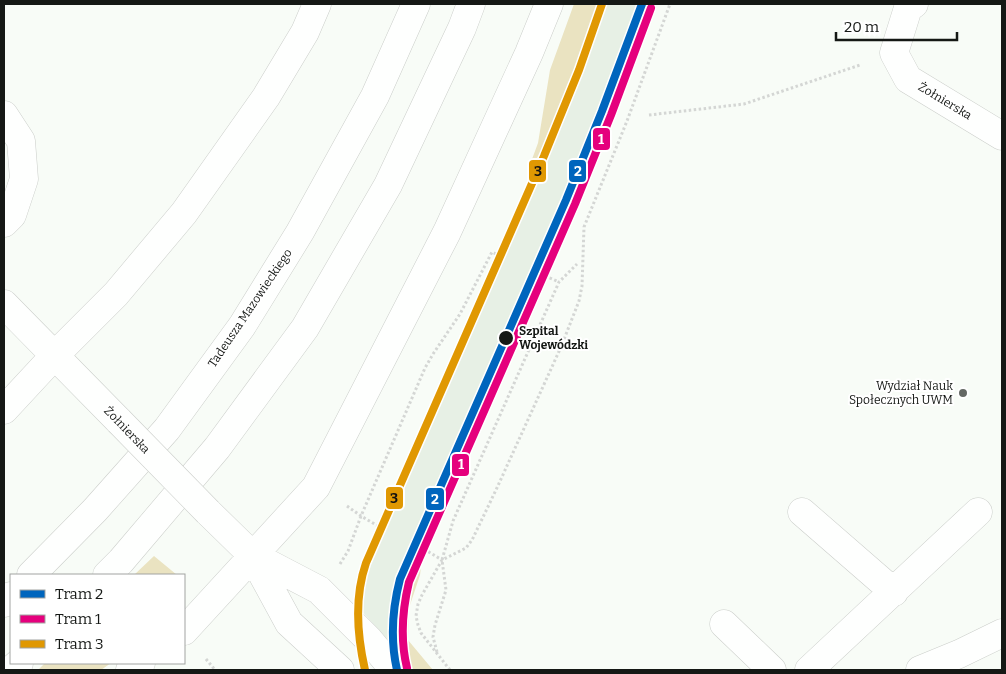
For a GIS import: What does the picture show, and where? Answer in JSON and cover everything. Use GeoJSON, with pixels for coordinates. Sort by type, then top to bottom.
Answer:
{"type":"FeatureCollection","features":[{"type":"Feature","properties":{"kind":"street"},"geometry":{"type":"LineString","coordinates":[[4,410],[55,355],[116,294],[184,213],[266,97],[305,32],[317,4]]}},
{"type":"Feature","properties":{"kind":"street","name":"Tadeusza Mazowieckiego"},"geometry":{"type":"LineString","coordinates":[[32,574],[95,510],[167,429],[242,326],[300,232],[365,113],[416,4]]}},
{"type":"Feature","properties":{"kind":"street"},"geometry":{"type":"LineString","coordinates":[[107,574],[121,561],[217,448],[305,328],[388,185],[458,37],[471,4]]}},
{"type":"Feature","properties":{"kind":"street"},"geometry":{"type":"LineString","coordinates":[[185,630],[316,487],[446,232],[529,54],[549,4]]}},
{"type":"Feature","properties":{"kind":"street"},"geometry":{"type":"LineString","coordinates":[[894,53],[908,8],[914,4]]}},
{"type":"Feature","properties":{"kind":"street","name":"Żołnierska"},"geometry":{"type":"LineString","coordinates":[[894,53],[908,79],[1002,136]]}},
{"type":"Feature","properties":{"kind":"street"},"geometry":{"type":"LineString","coordinates":[[4,115],[21,141],[24,180],[12,215],[4,223]]}},
{"type":"Feature","properties":{"kind":"street","name":"Żołnierska"},"geometry":{"type":"LineString","coordinates":[[4,304],[252,555],[290,622],[336,669]]}},
{"type":"Feature","properties":{"kind":"street"},"geometry":{"type":"LineString","coordinates":[[802,512],[894,592]]}},
{"type":"Feature","properties":{"kind":"street"},"geometry":{"type":"LineString","coordinates":[[809,670],[978,512]]}},
{"type":"Feature","properties":{"kind":"street","name":"Żołnierska"},"geometry":{"type":"LineString","coordinates":[[252,555],[320,590],[369,640],[394,670]]}},
{"type":"Feature","properties":{"kind":"street"},"geometry":{"type":"LineString","coordinates":[[724,624],[772,670]]}},
{"type":"Feature","properties":{"kind":"street"},"geometry":{"type":"LineString","coordinates":[[920,670],[1002,633]]}},
{"type":"Feature","properties":{"kind":"path"},"geometry":{"type":"LineString","coordinates":[[442,560],[466,548],[472,540],[561,347],[579,301],[582,286],[584,227],[627,121],[670,4]]}},
{"type":"Feature","properties":{"kind":"path"},"geometry":{"type":"LineString","coordinates":[[649,115],[744,104],[894,53]]}},
{"type":"Feature","properties":{"kind":"path"},"geometry":{"type":"LineString","coordinates":[[337,570],[348,551],[361,516],[425,368],[460,314],[492,252],[500,256]]}},
{"type":"Feature","properties":{"kind":"path"},"geometry":{"type":"LineString","coordinates":[[450,670],[421,633],[416,616],[418,604],[442,560],[453,521],[559,282],[577,264]]}},
{"type":"Feature","properties":{"kind":"path"},"geometry":{"type":"LineString","coordinates":[[546,276],[559,282]]}},
{"type":"Feature","properties":{"kind":"path"},"geometry":{"type":"LineString","coordinates":[[346,506],[378,526]]}},
{"type":"Feature","properties":{"kind":"path"},"geometry":{"type":"LineString","coordinates":[[424,548],[442,560],[446,590],[435,625],[434,637],[437,654]]}},
{"type":"Feature","properties":{"kind":"path"},"geometry":{"type":"LineString","coordinates":[[205,659],[215,670]]}},
{"type":"Feature","properties":{"kind":"shaded area"},"geometry":{"type":"Polygon","coordinates":[[[574,4],[603,4],[536,175],[528,170],[538,143],[550,70],[574,4]]]}},
{"type":"Feature","properties":{"kind":"shaded area"},"geometry":{"type":"Polygon","coordinates":[[[603,4],[652,4],[622,88],[582,189],[439,514],[415,564],[401,619],[406,660],[359,608],[371,560],[397,496],[498,268],[575,80],[603,4]]]}},
{"type":"Feature","properties":{"kind":"shaded area"},"geometry":{"type":"Polygon","coordinates":[[[154,556],[176,574],[135,574],[154,556]]]}},
{"type":"Feature","properties":{"kind":"shaded area"},"geometry":{"type":"Polygon","coordinates":[[[415,564],[421,567],[409,608],[408,640],[433,670],[414,670],[406,660],[402,639],[401,619],[404,597],[415,564]]]}},
{"type":"Feature","properties":{"kind":"shaded area"},"geometry":{"type":"Polygon","coordinates":[[[44,664],[110,664],[101,670],[38,670],[44,664]]]}},
{"type":"Feature","properties":{"kind":"tram line","name":"3"},"geometry":{"type":"LineString","coordinates":[[365,670],[360,643],[358,603],[366,563],[544,156],[579,70],[602,4]]}},
{"type":"Feature","properties":{"kind":"tram line","name":"2"},"geometry":{"type":"LineString","coordinates":[[397,670],[393,647],[393,624],[400,579],[566,200],[642,4]]}},
{"type":"Feature","properties":{"kind":"tram line","name":"1"},"geometry":{"type":"LineString","coordinates":[[407,668],[403,646],[403,625],[409,582],[575,204],[651,8]]}},
{"type":"Feature","properties":{"kind":"place","name":"Szpital Wojewódzki"},"geometry":{"type":"Point","coordinates":[506,338]}},
{"type":"Feature","properties":{"kind":"place","name":"Wydział Nauk Społecznych UWM"},"geometry":{"type":"Point","coordinates":[963,393]}}]}
